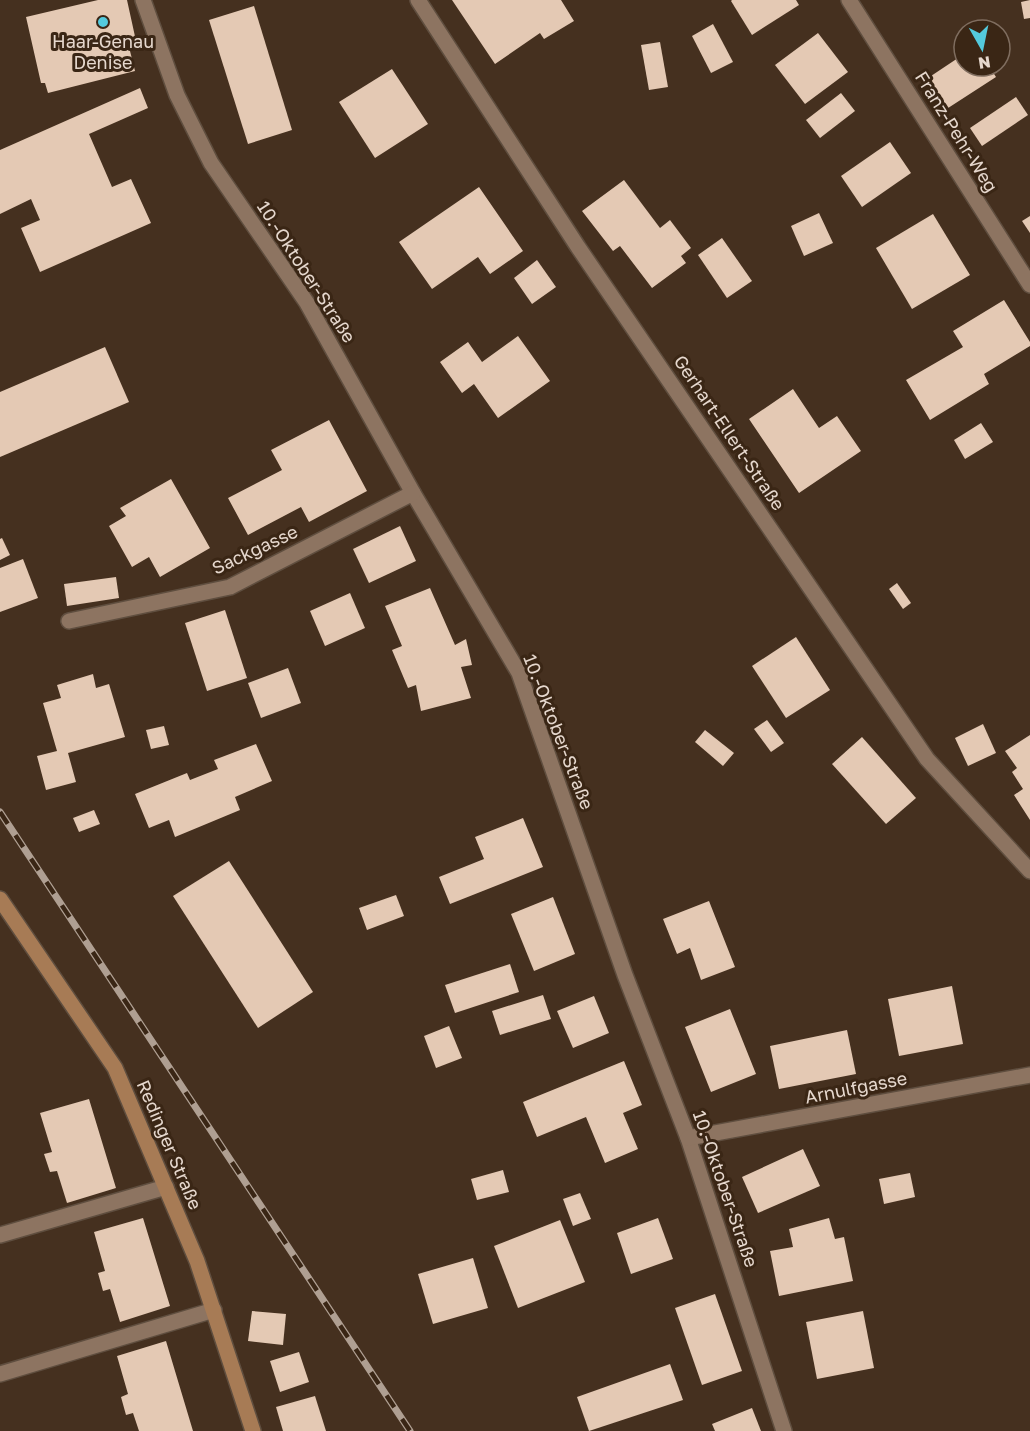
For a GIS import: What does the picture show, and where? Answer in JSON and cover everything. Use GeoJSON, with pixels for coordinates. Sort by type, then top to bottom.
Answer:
{"type":"FeatureCollection","features":[{"type":"Feature","properties":{"kind":"main road","name":"Redinger Straße"},"geometry":{"type":"LineString","coordinates":[[0,899],[115,1068],[197,1261],[253,1431]]}},
{"type":"Feature","properties":{"kind":"street","name":"10.-Oktober-Straße"},"geometry":{"type":"LineString","coordinates":[[143,0],[177,95],[211,163],[307,303],[413,493],[519,674],[625,975],[688,1138],[784,1431]]}},
{"type":"Feature","properties":{"kind":"street","name":"Gerhart-Ellert-Straße"},"geometry":{"type":"LineString","coordinates":[[418,0],[578,247],[927,759],[1030,871]]}},
{"type":"Feature","properties":{"kind":"street","name":"Franz-Pehr-Weg"},"geometry":{"type":"LineString","coordinates":[[849,0],[1030,285]]}},
{"type":"Feature","properties":{"kind":"street","name":"Sackgasse"},"geometry":{"type":"LineString","coordinates":[[69,621],[230,587],[413,493]]}},
{"type":"Feature","properties":{"kind":"street","name":"Arnulfgasse"},"geometry":{"type":"LineString","coordinates":[[688,1138],[1030,1075]]}},
{"type":"Feature","properties":{"kind":"street"},"geometry":{"type":"LineString","coordinates":[[0,1235],[166,1187]]}},
{"type":"Feature","properties":{"kind":"street"},"geometry":{"type":"LineString","coordinates":[[0,1374],[214,1310]]}},
{"type":"Feature","properties":{"kind":"building"},"geometry":{"type":"Polygon","coordinates":[[[98,0],[127,0],[136,41],[128,43],[135,71],[48,93],[45,83],[41,83],[26,17],[98,0]]]}},
{"type":"Feature","properties":{"kind":"building"},"geometry":{"type":"Polygon","coordinates":[[[452,0],[561,0],[574,21],[544,39],[540,33],[495,64],[452,0]]]}},
{"type":"Feature","properties":{"kind":"building"},"geometry":{"type":"Polygon","coordinates":[[[732,0],[796,0],[799,5],[752,35],[732,0]]]}},
{"type":"Feature","properties":{"kind":"building"},"geometry":{"type":"Polygon","coordinates":[[[1030,0],[1030,18],[1024,19],[1021,2],[1030,0]]]}},
{"type":"Feature","properties":{"kind":"building"},"geometry":{"type":"Polygon","coordinates":[[[254,6],[292,130],[248,144],[209,20],[254,6]]]}},
{"type":"Feature","properties":{"kind":"building"},"geometry":{"type":"Polygon","coordinates":[[[713,24],[733,62],[711,73],[692,36],[713,24]]]}},
{"type":"Feature","properties":{"kind":"building"},"geometry":{"type":"Polygon","coordinates":[[[818,33],[848,72],[805,104],[775,65],[818,33]]]}},
{"type":"Feature","properties":{"kind":"building"},"geometry":{"type":"Polygon","coordinates":[[[660,42],[668,87],[649,90],[641,45],[660,42]]]}},
{"type":"Feature","properties":{"kind":"building"},"geometry":{"type":"Polygon","coordinates":[[[952,62],[952,78],[994,78],[945,110],[925,80],[952,62]]]}},
{"type":"Feature","properties":{"kind":"building"},"geometry":{"type":"Polygon","coordinates":[[[392,69],[428,124],[375,158],[339,102],[392,69]]]}},
{"type":"Feature","properties":{"kind":"building"},"geometry":{"type":"Polygon","coordinates":[[[140,88],[148,108],[89,134],[112,187],[131,179],[151,223],[40,272],[21,228],[40,220],[31,199],[0,214],[0,150],[140,88]]]}},
{"type":"Feature","properties":{"kind":"building"},"geometry":{"type":"Polygon","coordinates":[[[841,93],[855,111],[820,138],[806,120],[841,93]]]}},
{"type":"Feature","properties":{"kind":"building"},"geometry":{"type":"Polygon","coordinates":[[[1016,97],[1028,115],[982,146],[970,128],[1016,97]]]}},
{"type":"Feature","properties":{"kind":"building"},"geometry":{"type":"Polygon","coordinates":[[[890,142],[911,173],[862,207],[841,176],[890,142]]]}},
{"type":"Feature","properties":{"kind":"building"},"geometry":{"type":"Polygon","coordinates":[[[624,180],[660,228],[670,220],[691,248],[681,256],[686,263],[652,288],[620,246],[613,251],[582,211],[624,180]]]}},
{"type":"Feature","properties":{"kind":"building"},"geometry":{"type":"Polygon","coordinates":[[[479,187],[523,251],[490,274],[478,257],[432,289],[399,242],[479,187]]]}},
{"type":"Feature","properties":{"kind":"building"},"geometry":{"type":"Polygon","coordinates":[[[819,213],[833,243],[804,256],[791,226],[819,213]]]}},
{"type":"Feature","properties":{"kind":"building"},"geometry":{"type":"Polygon","coordinates":[[[933,214],[970,275],[912,309],[876,248],[933,214]]]}},
{"type":"Feature","properties":{"kind":"building"},"geometry":{"type":"Polygon","coordinates":[[[1030,216],[1030,233],[1022,221],[1030,216]]]}},
{"type":"Feature","properties":{"kind":"building"},"geometry":{"type":"Polygon","coordinates":[[[722,238],[752,281],[727,298],[698,255],[722,238]]]}},
{"type":"Feature","properties":{"kind":"building"},"geometry":{"type":"Polygon","coordinates":[[[537,260],[556,287],[532,304],[514,278],[537,260]]]}},
{"type":"Feature","properties":{"kind":"building"},"geometry":{"type":"Polygon","coordinates":[[[1004,300],[1030,342],[1030,346],[984,374],[989,384],[930,420],[906,380],[963,347],[953,331],[1004,300]]]}},
{"type":"Feature","properties":{"kind":"building"},"geometry":{"type":"Polygon","coordinates":[[[518,336],[550,381],[498,418],[474,384],[462,393],[440,362],[468,342],[482,362],[518,336]]]}},
{"type":"Feature","properties":{"kind":"building"},"geometry":{"type":"Polygon","coordinates":[[[105,347],[129,402],[0,457],[0,392],[105,347]]]}},
{"type":"Feature","properties":{"kind":"building"},"geometry":{"type":"Polygon","coordinates":[[[793,389],[819,428],[837,416],[861,451],[799,493],[749,419],[793,389]]]}},
{"type":"Feature","properties":{"kind":"building"},"geometry":{"type":"Polygon","coordinates":[[[329,420],[367,491],[309,522],[301,507],[248,535],[228,498],[282,470],[271,450],[329,420]]]}},
{"type":"Feature","properties":{"kind":"building"},"geometry":{"type":"Polygon","coordinates":[[[981,423],[993,442],[965,459],[954,440],[981,423]]]}},
{"type":"Feature","properties":{"kind":"building"},"geometry":{"type":"Polygon","coordinates":[[[171,479],[210,548],[160,577],[149,557],[132,567],[109,526],[126,516],[120,508],[171,479]]]}},
{"type":"Feature","properties":{"kind":"building"},"geometry":{"type":"Polygon","coordinates":[[[400,526],[416,561],[369,583],[353,549],[400,526]]]}},
{"type":"Feature","properties":{"kind":"building"},"geometry":{"type":"Polygon","coordinates":[[[2,538],[10,555],[0,560],[0,539],[2,538]]]}},
{"type":"Feature","properties":{"kind":"building"},"geometry":{"type":"Polygon","coordinates":[[[23,559],[38,598],[0,612],[0,568],[23,559]]]}},
{"type":"Feature","properties":{"kind":"building"},"geometry":{"type":"Polygon","coordinates":[[[116,577],[119,598],[67,606],[64,584],[116,577]]]}},
{"type":"Feature","properties":{"kind":"building"},"geometry":{"type":"Polygon","coordinates":[[[897,583],[911,603],[903,609],[889,589],[897,583]]]}},
{"type":"Feature","properties":{"kind":"building"},"geometry":{"type":"Polygon","coordinates":[[[430,588],[455,645],[466,639],[472,665],[461,667],[471,698],[421,711],[416,685],[408,688],[392,650],[402,646],[385,606],[430,588]]]}},
{"type":"Feature","properties":{"kind":"building"},"geometry":{"type":"Polygon","coordinates":[[[350,593],[365,628],[325,646],[310,611],[350,593]]]}},
{"type":"Feature","properties":{"kind":"building"},"geometry":{"type":"Polygon","coordinates":[[[225,610],[247,678],[207,691],[185,623],[225,610]]]}},
{"type":"Feature","properties":{"kind":"building"},"geometry":{"type":"Polygon","coordinates":[[[796,637],[830,690],[786,718],[752,666],[796,637]]]}},
{"type":"Feature","properties":{"kind":"building"},"geometry":{"type":"Polygon","coordinates":[[[288,668],[301,703],[261,718],[248,683],[288,668]]]}},
{"type":"Feature","properties":{"kind":"building"},"geometry":{"type":"Polygon","coordinates":[[[93,674],[96,688],[109,684],[125,737],[68,753],[76,782],[46,790],[37,756],[57,751],[43,703],[61,698],[57,685],[93,674]]]}},
{"type":"Feature","properties":{"kind":"building"},"geometry":{"type":"Polygon","coordinates":[[[767,720],[784,743],[771,752],[754,729],[767,720]]]}},
{"type":"Feature","properties":{"kind":"building"},"geometry":{"type":"Polygon","coordinates":[[[983,724],[996,753],[968,766],[955,738],[983,724]]]}},
{"type":"Feature","properties":{"kind":"building"},"geometry":{"type":"Polygon","coordinates":[[[164,726],[169,745],[151,749],[146,730],[164,726]]]}},
{"type":"Feature","properties":{"kind":"building"},"geometry":{"type":"Polygon","coordinates":[[[705,730],[734,753],[723,766],[695,742],[705,730]]]}},
{"type":"Feature","properties":{"kind":"building"},"geometry":{"type":"Polygon","coordinates":[[[1030,735],[1030,820],[1014,795],[1023,789],[1012,772],[1017,768],[1005,751],[1030,735]]]}},
{"type":"Feature","properties":{"kind":"building"},"geometry":{"type":"Polygon","coordinates":[[[862,737],[916,798],[886,824],[832,764],[862,737]]]}},
{"type":"Feature","properties":{"kind":"building"},"geometry":{"type":"Polygon","coordinates":[[[256,744],[272,781],[235,797],[240,810],[175,837],[169,820],[149,828],[135,794],[187,773],[190,780],[218,769],[214,760],[256,744]]]}},
{"type":"Feature","properties":{"kind":"building"},"geometry":{"type":"Polygon","coordinates":[[[94,810],[100,824],[79,832],[73,818],[94,810]]]}},
{"type":"Feature","properties":{"kind":"building"},"geometry":{"type":"Polygon","coordinates":[[[523,818],[543,867],[450,904],[439,877],[484,859],[475,837],[523,818]]]}},
{"type":"Feature","properties":{"kind":"building"},"geometry":{"type":"Polygon","coordinates":[[[229,861],[313,992],[258,1028],[173,896],[229,861]]]}},
{"type":"Feature","properties":{"kind":"building"},"geometry":{"type":"Polygon","coordinates":[[[396,895],[404,916],[367,930],[359,908],[396,895]]]}},
{"type":"Feature","properties":{"kind":"building"},"geometry":{"type":"Polygon","coordinates":[[[553,897],[575,954],[534,971],[511,914],[553,897]]]}},
{"type":"Feature","properties":{"kind":"building"},"geometry":{"type":"Polygon","coordinates":[[[709,901],[735,967],[701,980],[690,948],[677,954],[663,919],[709,901]]]}},
{"type":"Feature","properties":{"kind":"building"},"geometry":{"type":"Polygon","coordinates":[[[510,964],[519,992],[455,1013],[445,985],[510,964]]]}},
{"type":"Feature","properties":{"kind":"building"},"geometry":{"type":"Polygon","coordinates":[[[952,986],[963,1044],[899,1056],[888,999],[952,986]]]}},
{"type":"Feature","properties":{"kind":"building"},"geometry":{"type":"Polygon","coordinates":[[[543,995],[551,1019],[500,1035],[492,1011],[543,995]]]}},
{"type":"Feature","properties":{"kind":"building"},"geometry":{"type":"Polygon","coordinates":[[[594,996],[609,1033],[573,1048],[557,1011],[594,996]]]}},
{"type":"Feature","properties":{"kind":"building"},"geometry":{"type":"Polygon","coordinates":[[[730,1009],[756,1074],[711,1092],[685,1027],[730,1009]]]}},
{"type":"Feature","properties":{"kind":"building"},"geometry":{"type":"Polygon","coordinates":[[[449,1026],[462,1058],[436,1068],[424,1036],[449,1026]]]}},
{"type":"Feature","properties":{"kind":"building"},"geometry":{"type":"Polygon","coordinates":[[[847,1030],[856,1074],[779,1089],[770,1046],[847,1030]]]}},
{"type":"Feature","properties":{"kind":"building"},"geometry":{"type":"Polygon","coordinates":[[[624,1061],[642,1105],[623,1113],[638,1149],[605,1163],[586,1117],[537,1137],[523,1102],[624,1061]]]}},
{"type":"Feature","properties":{"kind":"building"},"geometry":{"type":"Polygon","coordinates":[[[89,1099],[116,1188],[67,1203],[57,1171],[50,1172],[44,1154],[52,1152],[40,1113],[89,1099]]]}},
{"type":"Feature","properties":{"kind":"building"},"geometry":{"type":"Polygon","coordinates":[[[803,1149],[820,1186],[758,1213],[742,1177],[803,1149]]]}},
{"type":"Feature","properties":{"kind":"building"},"geometry":{"type":"Polygon","coordinates":[[[503,1170],[509,1192],[477,1200],[471,1179],[503,1170]]]}},
{"type":"Feature","properties":{"kind":"building"},"geometry":{"type":"Polygon","coordinates":[[[910,1173],[915,1197],[884,1204],[879,1179],[910,1173]]]}},
{"type":"Feature","properties":{"kind":"building"},"geometry":{"type":"Polygon","coordinates":[[[580,1193],[591,1219],[573,1226],[563,1199],[580,1193]]]}},
{"type":"Feature","properties":{"kind":"building"},"geometry":{"type":"Polygon","coordinates":[[[143,1218],[170,1306],[120,1322],[110,1289],[103,1291],[98,1273],[105,1271],[94,1232],[143,1218]]]}},
{"type":"Feature","properties":{"kind":"building"},"geometry":{"type":"Polygon","coordinates":[[[658,1218],[673,1259],[631,1274],[617,1233],[658,1218]]]}},
{"type":"Feature","properties":{"kind":"building"},"geometry":{"type":"Polygon","coordinates":[[[829,1218],[835,1239],[844,1237],[853,1281],[779,1296],[770,1251],[793,1247],[789,1229],[829,1218]]]}},
{"type":"Feature","properties":{"kind":"building"},"geometry":{"type":"Polygon","coordinates":[[[560,1220],[585,1282],[518,1308],[494,1246],[560,1220]]]}},
{"type":"Feature","properties":{"kind":"building"},"geometry":{"type":"Polygon","coordinates":[[[473,1258],[488,1308],[433,1324],[418,1274],[473,1258]]]}},
{"type":"Feature","properties":{"kind":"building"},"geometry":{"type":"Polygon","coordinates":[[[715,1294],[742,1371],[702,1385],[675,1308],[715,1294]]]}},
{"type":"Feature","properties":{"kind":"building"},"geometry":{"type":"Polygon","coordinates":[[[252,1311],[286,1314],[283,1345],[248,1341],[252,1311]]]}},
{"type":"Feature","properties":{"kind":"building"},"geometry":{"type":"Polygon","coordinates":[[[863,1311],[874,1368],[817,1379],[806,1322],[863,1311]]]}},
{"type":"Feature","properties":{"kind":"building"},"geometry":{"type":"Polygon","coordinates":[[[166,1341],[193,1431],[139,1431],[133,1413],[126,1415],[121,1397],[128,1394],[117,1356],[166,1341]]]}},
{"type":"Feature","properties":{"kind":"building"},"geometry":{"type":"Polygon","coordinates":[[[299,1352],[309,1382],[280,1392],[270,1361],[299,1352]]]}},
{"type":"Feature","properties":{"kind":"building"},"geometry":{"type":"Polygon","coordinates":[[[670,1364],[683,1400],[589,1431],[577,1397],[670,1364]]]}},
{"type":"Feature","properties":{"kind":"building"},"geometry":{"type":"Polygon","coordinates":[[[315,1396],[326,1431],[283,1431],[276,1407],[315,1396]]]}},
{"type":"Feature","properties":{"kind":"building"},"geometry":{"type":"Polygon","coordinates":[[[752,1408],[761,1431],[715,1431],[712,1424],[752,1408]]]}},
{"type":"Feature","properties":{"kind":"railway"},"geometry":{"type":"LineString","coordinates":[[0,812],[410,1431]]}},
{"type":"Feature","properties":{"kind":"place","name":"Haar-Genau Denise"},"geometry":{"type":"Point","coordinates":[103,22]}}]}
